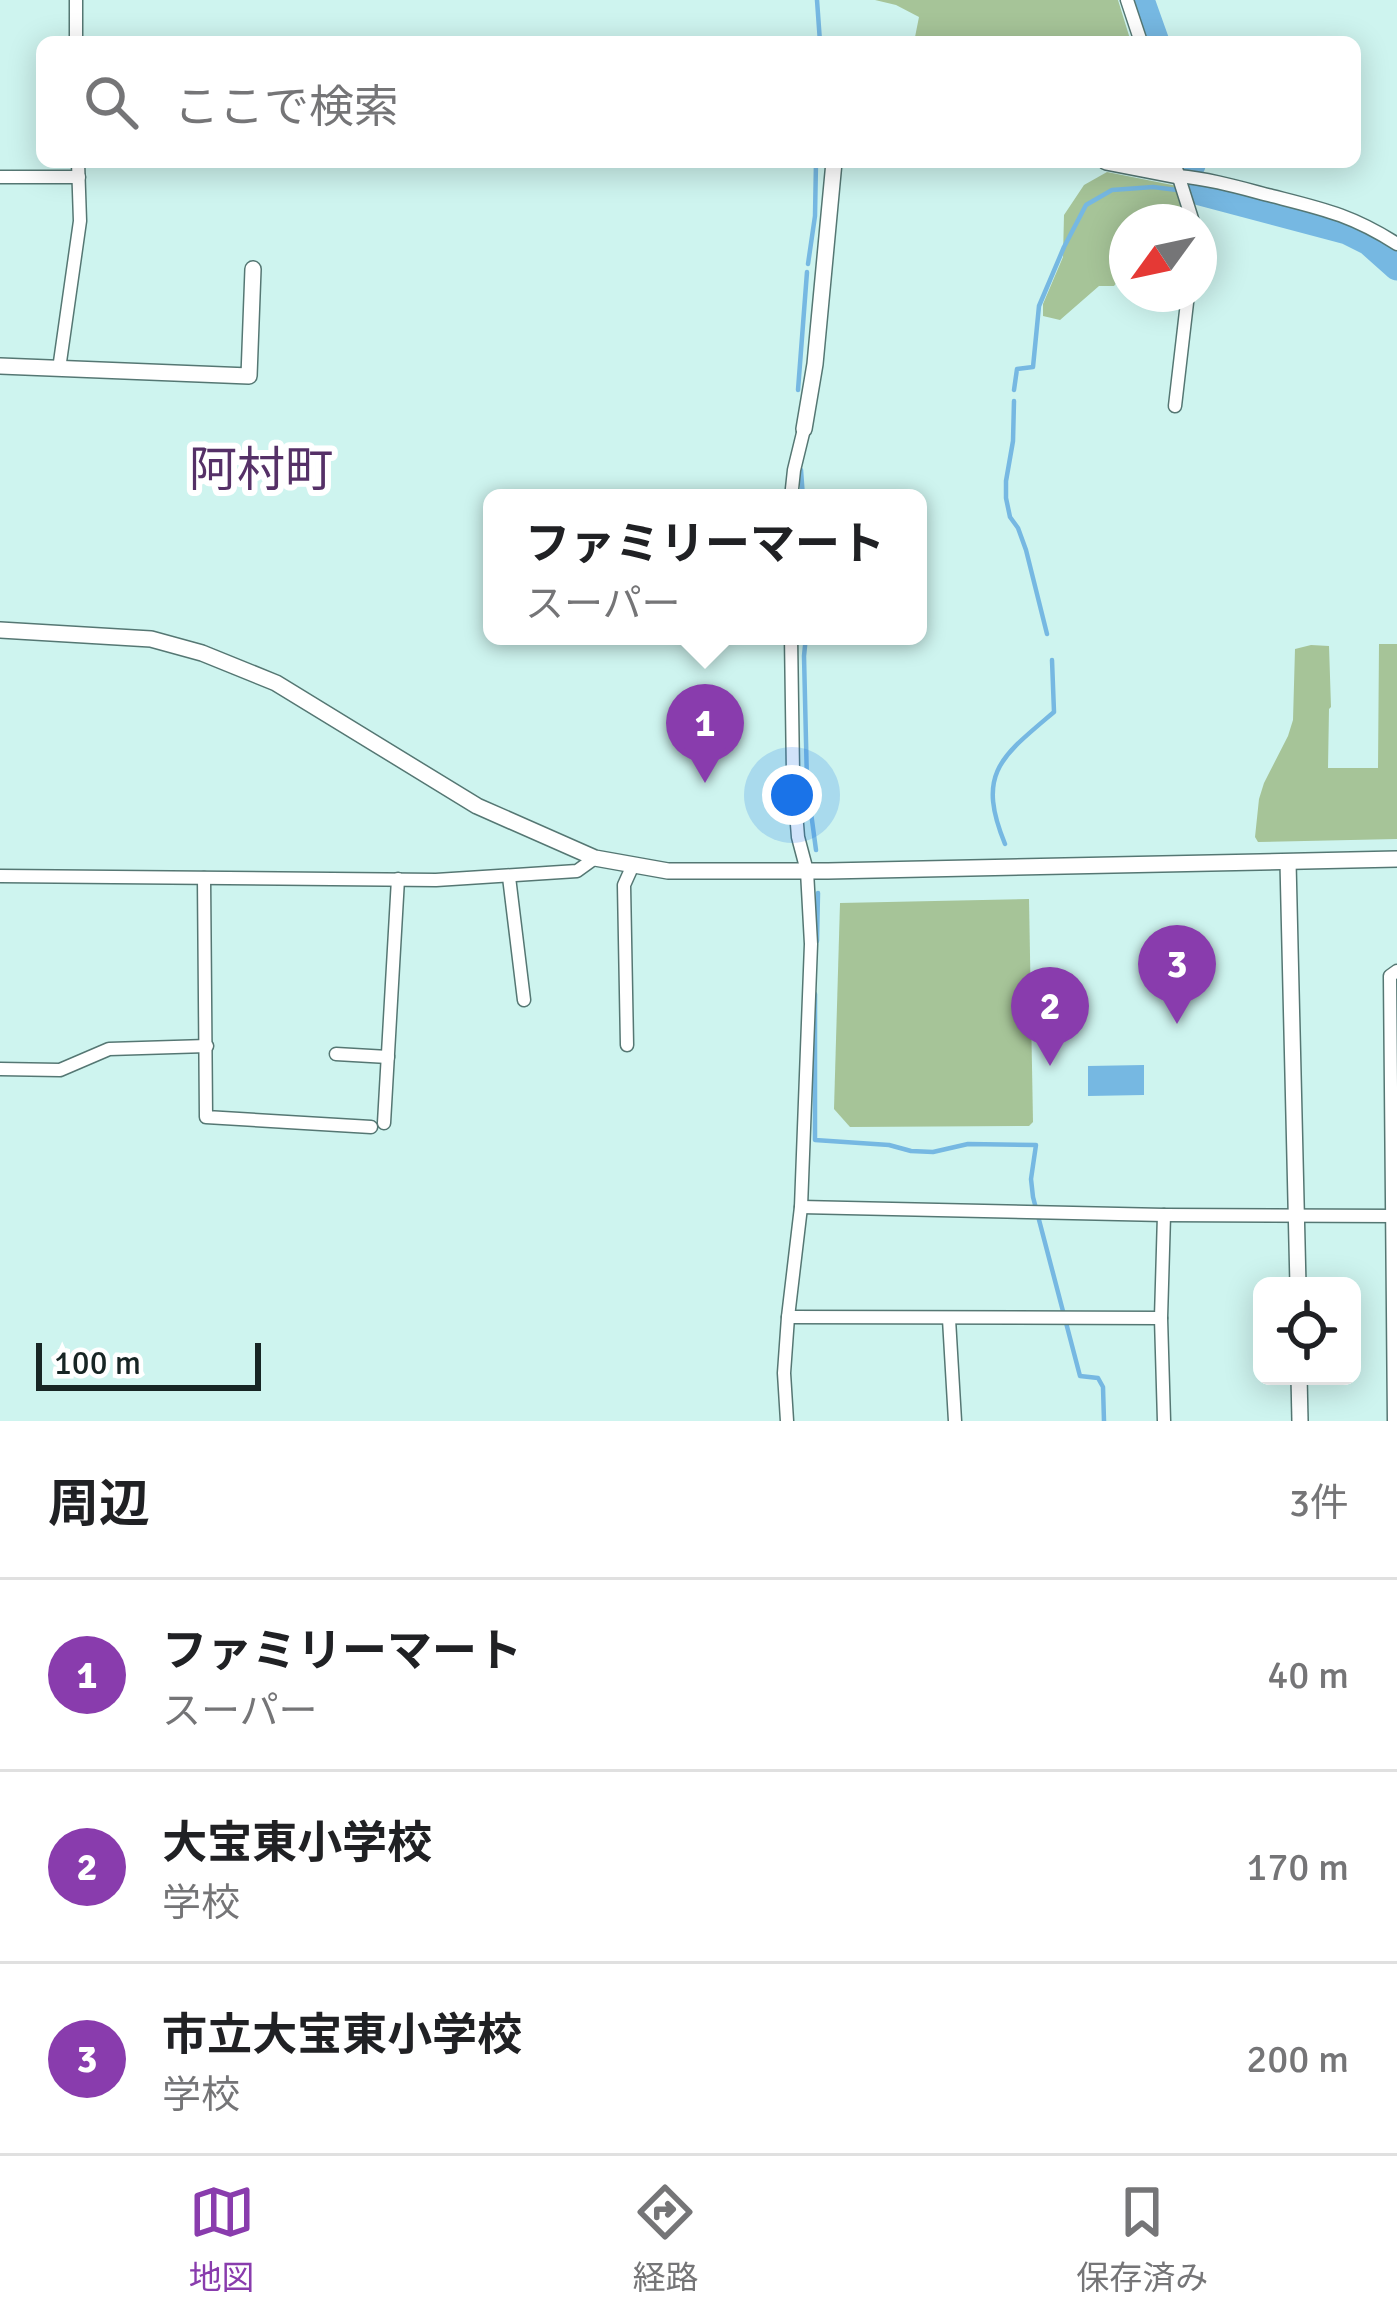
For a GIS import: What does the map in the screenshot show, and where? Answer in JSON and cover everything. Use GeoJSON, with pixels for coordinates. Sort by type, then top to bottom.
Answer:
{"type":"FeatureCollection","features":[{"type":"Feature","properties":{"kind":"street"},"geometry":{"type":"LineString","coordinates":[[76,0],[76,36]]}},
{"type":"Feature","properties":{"kind":"street"},"geometry":{"type":"LineString","coordinates":[[1127,0],[1139,36]]}},
{"type":"Feature","properties":{"kind":"street"},"geometry":{"type":"LineString","coordinates":[[59,369],[80,220],[78,168]]}},
{"type":"Feature","properties":{"kind":"street"},"geometry":{"type":"LineString","coordinates":[[792,489],[823,295],[834,168]]}},
{"type":"Feature","properties":{"kind":"street"},"geometry":{"type":"LineString","coordinates":[[1176,169],[1187,204]]}},
{"type":"Feature","properties":{"kind":"street"},"geometry":{"type":"LineString","coordinates":[[1176,169],[1340,213],[1397,244]]}},
{"type":"Feature","properties":{"kind":"street"},"geometry":{"type":"LineString","coordinates":[[0,177],[79,177]]}},
{"type":"Feature","properties":{"kind":"street"},"geometry":{"type":"LineString","coordinates":[[0,366],[249,376],[253,269]]}},
{"type":"Feature","properties":{"kind":"street"},"geometry":{"type":"LineString","coordinates":[[1175,406],[1186,312]]}},
{"type":"Feature","properties":{"kind":"street"},"geometry":{"type":"LineString","coordinates":[[0,630],[151,639],[232,664],[276,683],[477,806],[595,858],[668,871],[1397,859]]}},
{"type":"Feature","properties":{"kind":"street"},"geometry":{"type":"LineString","coordinates":[[788,1421],[784,1373],[801,1207],[811,944],[807,871],[798,837],[793,774],[791,645]]}},
{"type":"Feature","properties":{"kind":"street"},"geometry":{"type":"LineString","coordinates":[[0,876],[508,877],[577,871],[595,858]]}},
{"type":"Feature","properties":{"kind":"street"},"geometry":{"type":"LineString","coordinates":[[1288,862],[1298,1277]]}},
{"type":"Feature","properties":{"kind":"street"},"geometry":{"type":"LineString","coordinates":[[627,1045],[624,885],[632,865]]}},
{"type":"Feature","properties":{"kind":"street"},"geometry":{"type":"LineString","coordinates":[[508,877],[524,1000]]}},
{"type":"Feature","properties":{"kind":"street"},"geometry":{"type":"LineString","coordinates":[[204,878],[206,1117],[377,1125],[388,1057],[398,879]]}},
{"type":"Feature","properties":{"kind":"street"},"geometry":{"type":"LineString","coordinates":[[1394,1421],[1390,976],[1397,971]]}},
{"type":"Feature","properties":{"kind":"street"},"geometry":{"type":"LineString","coordinates":[[0,1069],[60,1070],[109,1048],[207,1046]]}},
{"type":"Feature","properties":{"kind":"street"},"geometry":{"type":"LineString","coordinates":[[336,1054],[388,1057]]}},
{"type":"Feature","properties":{"kind":"street"},"geometry":{"type":"LineString","coordinates":[[801,1207],[1394,1216]]}},
{"type":"Feature","properties":{"kind":"street"},"geometry":{"type":"LineString","coordinates":[[1164,1215],[1164,1421]]}},
{"type":"Feature","properties":{"kind":"street"},"geometry":{"type":"LineString","coordinates":[[788,1317],[1161,1318]]}},
{"type":"Feature","properties":{"kind":"street"},"geometry":{"type":"LineString","coordinates":[[949,1319],[955,1421]]}},
{"type":"Feature","properties":{"kind":"street"},"geometry":{"type":"LineString","coordinates":[[1299,1385],[1300,1421]]}},
{"type":"Feature","properties":{"kind":"green space"},"geometry":{"type":"Polygon","coordinates":[[[875,0],[1118,0],[1129,36],[915,36],[919,17],[875,0]]]}},
{"type":"Feature","properties":{"kind":"green space"},"geometry":{"type":"Polygon","coordinates":[[[1107,172],[1177,186],[1182,204],[1109,204],[1109,286],[1099,286],[1060,320],[1043,316],[1043,304],[1063,257],[1064,215],[1084,185],[1107,172]]]}},
{"type":"Feature","properties":{"kind":"green space"},"geometry":{"type":"Polygon","coordinates":[[[1379,644],[1397,644],[1397,839],[1258,842],[1259,799],[1293,720],[1295,649],[1329,646],[1328,768],[1378,768],[1379,644]]]}},
{"type":"Feature","properties":{"kind":"green space"},"geometry":{"type":"Polygon","coordinates":[[[1029,899],[1033,1122],[1029,1126],[850,1127],[834,1109],[840,903],[1029,899]]]}},
{"type":"Feature","properties":{"kind":"water"},"geometry":{"type":"Polygon","coordinates":[[[1144,1065],[1144,1095],[1088,1096],[1088,1066],[1144,1065]]]}},
{"type":"Feature","properties":{"kind":"waterway"},"geometry":{"type":"LineString","coordinates":[[817,0],[820,36]]}},
{"type":"Feature","properties":{"kind":"waterway"},"geometry":{"type":"LineString","coordinates":[[1141,0],[1154,36]]}},
{"type":"Feature","properties":{"kind":"waterway"},"geometry":{"type":"LineString","coordinates":[[808,264],[816,168]]}},
{"type":"Feature","properties":{"kind":"waterway"},"geometry":{"type":"LineString","coordinates":[[1014,390],[1017,369],[1033,367],[1039,306],[1086,205],[1112,190],[1177,190]]}},
{"type":"Feature","properties":{"kind":"waterway"},"geometry":{"type":"LineString","coordinates":[[1200,192],[1347,231],[1369,242],[1397,267]]}},
{"type":"Feature","properties":{"kind":"waterway"},"geometry":{"type":"LineString","coordinates":[[798,390],[807,272]]}},
{"type":"Feature","properties":{"kind":"waterway"},"geometry":{"type":"LineString","coordinates":[[1014,401],[1006,498],[1026,550],[1047,634]]}},
{"type":"Feature","properties":{"kind":"waterway"},"geometry":{"type":"LineString","coordinates":[[801,470],[802,489]]}},
{"type":"Feature","properties":{"kind":"waterway"},"geometry":{"type":"LineString","coordinates":[[805,645],[807,783],[816,850]]}},
{"type":"Feature","properties":{"kind":"waterway"},"geometry":{"type":"LineString","coordinates":[[1005,844],[993,800],[994,783],[1008,755],[1054,712],[1052,660]]}},
{"type":"Feature","properties":{"kind":"waterway"},"geometry":{"type":"LineString","coordinates":[[817,941],[818,893]]}},
{"type":"Feature","properties":{"kind":"waterway"},"geometry":{"type":"LineString","coordinates":[[815,994],[815,1140],[933,1152],[968,1144],[1036,1145],[1033,1197],[1080,1376],[1098,1378],[1103,1387],[1104,1421]]}},
{"type":"Feature","properties":{"kind":"place","name":"ファミリーマート"},"geometry":{"type":"Point","coordinates":[705,783]}},
{"type":"Feature","properties":{"kind":"place","name":"市立大宝東小学校"},"geometry":{"type":"Point","coordinates":[1177,1024]}},
{"type":"Feature","properties":{"kind":"place","name":"大宝東小学校"},"geometry":{"type":"Point","coordinates":[1050,1066]}},
{"type":"Feature","properties":{"kind":"district","name":"阿村町"},"geometry":{"type":"Point","coordinates":[261,469]}}]}
